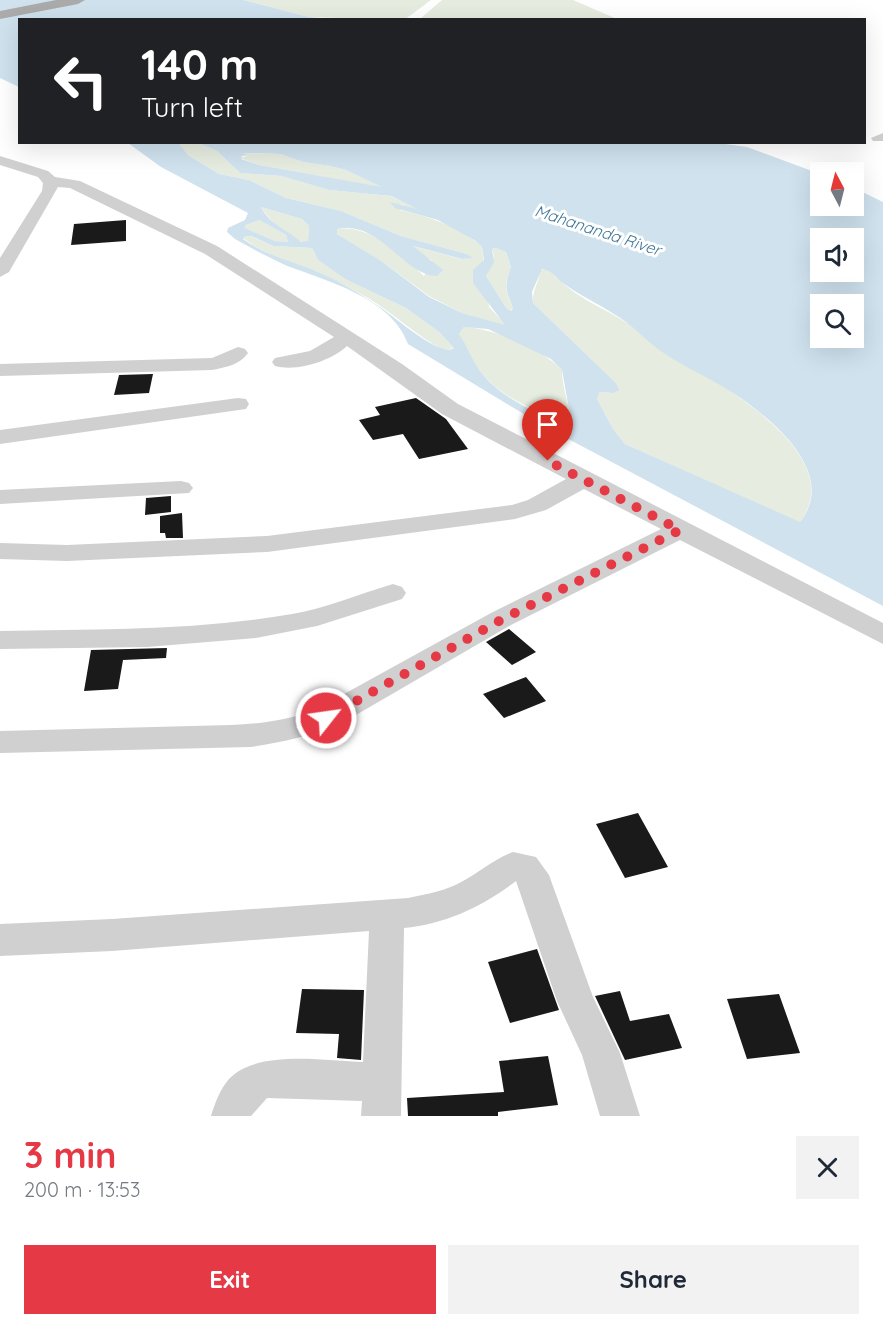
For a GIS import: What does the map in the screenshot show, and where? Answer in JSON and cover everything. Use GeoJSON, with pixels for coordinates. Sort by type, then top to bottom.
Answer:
{"type":"FeatureCollection","features":[{"type":"Feature","properties":{"kind":"main road"},"geometry":{"type":"LineString","coordinates":[[0,15],[78,0]]}},
{"type":"Feature","properties":{"kind":"street"},"geometry":{"type":"LineString","coordinates":[[0,160],[43,174],[51,181],[74,184],[211,250],[395,368],[450,409],[582,480],[883,635]]}},
{"type":"Feature","properties":{"kind":"street"},"geometry":{"type":"LineString","coordinates":[[0,272],[17,230],[50,191],[51,181]]}},
{"type":"Feature","properties":{"kind":"street"},"geometry":{"type":"LineString","coordinates":[[282,362],[306,358],[331,350],[345,336]]}},
{"type":"Feature","properties":{"kind":"street"},"geometry":{"type":"LineString","coordinates":[[0,370],[212,364],[226,361],[238,353]]}},
{"type":"Feature","properties":{"kind":"street"},"geometry":{"type":"LineString","coordinates":[[0,437],[238,404]]}},
{"type":"Feature","properties":{"kind":"street"},"geometry":{"type":"LineString","coordinates":[[0,551],[79,553],[267,544],[515,512],[537,505],[582,480]]}},
{"type":"Feature","properties":{"kind":"street"},"geometry":{"type":"LineString","coordinates":[[0,497],[181,488]]}},
{"type":"Feature","properties":{"kind":"street"},"geometry":{"type":"LineString","coordinates":[[0,742],[242,738],[275,734],[307,726],[326,718],[501,620],[680,530]]}},
{"type":"Feature","properties":{"kind":"street"},"geometry":{"type":"LineString","coordinates":[[0,640],[179,637],[243,630],[295,622],[393,593]]}},
{"type":"Feature","properties":{"kind":"street"},"geometry":{"type":"LineString","coordinates":[[0,940],[112,936],[387,915],[447,904],[486,885],[513,865],[530,870],[576,1001],[601,1053],[620,1116]]}},
{"type":"Feature","properties":{"kind":"street"},"geometry":{"type":"LineString","coordinates":[[231,1116],[239,1095],[255,1082],[265,1079],[381,1099],[387,915]]}},
{"type":"Feature","properties":{"kind":"shaded area"},"geometry":{"type":"Polygon","coordinates":[[[243,0],[431,0],[407,18],[309,17],[243,0]]]}},
{"type":"Feature","properties":{"kind":"shaded area"},"geometry":{"type":"Polygon","coordinates":[[[442,0],[573,0],[615,18],[421,18],[442,0]]]}},
{"type":"Feature","properties":{"kind":"shaded area"},"geometry":{"type":"Polygon","coordinates":[[[180,144],[200,144],[217,151],[240,173],[281,176],[329,190],[390,196],[418,209],[410,209],[401,204],[400,210],[433,219],[464,233],[482,247],[489,307],[507,326],[462,313],[429,296],[380,260],[337,234],[337,229],[361,231],[373,236],[396,251],[424,276],[432,260],[422,256],[412,246],[461,259],[474,258],[467,254],[401,236],[341,211],[286,198],[249,180],[219,174],[188,155],[180,144]]]}},
{"type":"Feature","properties":{"kind":"shaded area"},"geometry":{"type":"Polygon","coordinates":[[[237,153],[280,154],[303,162],[346,170],[385,188],[259,165],[240,158],[250,155],[237,153]]]}},
{"type":"Feature","properties":{"kind":"shaded area"},"geometry":{"type":"Polygon","coordinates":[[[261,207],[302,219],[309,226],[308,242],[289,236],[269,218],[261,207]]]}},
{"type":"Feature","properties":{"kind":"shaded area"},"geometry":{"type":"Polygon","coordinates":[[[259,220],[286,235],[288,242],[275,241],[245,228],[246,225],[259,220]]]}},
{"type":"Feature","properties":{"kind":"shaded area"},"geometry":{"type":"Polygon","coordinates":[[[245,236],[273,246],[312,248],[318,260],[345,279],[406,308],[439,332],[454,348],[444,350],[368,298],[324,275],[251,244],[243,238],[245,236]]]}},
{"type":"Feature","properties":{"kind":"shaded area"},"geometry":{"type":"Polygon","coordinates":[[[496,248],[506,252],[511,268],[506,284],[513,308],[510,311],[486,276],[493,260],[492,249],[496,248]]]}},
{"type":"Feature","properties":{"kind":"shaded area"},"geometry":{"type":"Polygon","coordinates":[[[545,269],[577,294],[645,334],[733,393],[780,431],[798,453],[809,476],[810,499],[799,523],[625,444],[613,429],[597,399],[600,392],[613,393],[616,383],[533,303],[540,270],[545,269]]]}},
{"type":"Feature","properties":{"kind":"shaded area"},"geometry":{"type":"Polygon","coordinates":[[[464,327],[489,331],[530,347],[562,370],[572,426],[522,404],[489,381],[474,362],[459,334],[464,327]]]}},
{"type":"Feature","properties":{"kind":"water"},"geometry":{"type":"Polygon","coordinates":[[[0,0],[243,0],[320,18],[18,18],[18,87],[0,78],[0,0]]]}},
{"type":"Feature","properties":{"kind":"water","name":"Mahananda River"},"geometry":{"type":"Polygon","coordinates":[[[129,144],[180,144],[188,155],[219,174],[249,180],[286,198],[341,211],[401,236],[467,254],[474,258],[462,259],[413,246],[443,270],[437,276],[413,267],[366,232],[352,228],[337,229],[337,234],[380,260],[429,297],[462,313],[505,325],[473,283],[473,270],[484,260],[482,247],[474,240],[438,220],[395,208],[390,202],[417,209],[391,196],[329,190],[281,176],[240,173],[217,151],[200,144],[725,144],[747,147],[810,170],[810,216],[864,216],[864,193],[883,202],[883,606],[542,425],[408,344],[400,328],[387,314],[356,293],[285,265],[235,239],[227,232],[228,228],[245,220],[248,213],[161,167],[129,144]],[[242,153],[250,155],[242,156],[241,159],[259,165],[382,187],[346,170],[330,166],[303,162],[280,154],[242,153]],[[261,207],[274,223],[301,242],[308,241],[309,226],[302,219],[261,207]],[[259,220],[246,225],[245,228],[275,241],[288,242],[286,235],[259,220]],[[245,236],[243,239],[267,253],[311,269],[355,291],[428,342],[438,347],[454,348],[439,332],[406,308],[345,279],[318,260],[312,248],[273,246],[251,236],[245,236]],[[496,248],[492,249],[494,262],[486,276],[507,309],[511,311],[513,308],[506,288],[511,267],[506,252],[496,248]],[[542,269],[532,292],[533,303],[616,383],[619,390],[613,393],[600,392],[597,399],[613,429],[625,444],[800,522],[810,503],[811,485],[806,466],[795,448],[765,417],[733,393],[667,355],[619,317],[561,282],[549,271],[542,269]],[[464,327],[459,334],[474,362],[489,381],[522,405],[572,426],[562,370],[551,359],[488,329],[464,327]]]}},
{"type":"Feature","properties":{"kind":"building"},"geometry":{"type":"Polygon","coordinates":[[[126,220],[126,241],[71,245],[74,224],[126,220]]]}},
{"type":"Feature","properties":{"kind":"building"},"geometry":{"type":"Polygon","coordinates":[[[153,374],[149,393],[114,395],[119,375],[153,374]]]}},
{"type":"Feature","properties":{"kind":"building"},"geometry":{"type":"Polygon","coordinates":[[[416,398],[446,419],[468,449],[419,459],[403,434],[373,440],[359,420],[380,415],[375,407],[416,398]]]}},
{"type":"Feature","properties":{"kind":"building"},"geometry":{"type":"Polygon","coordinates":[[[171,496],[171,512],[145,515],[146,498],[171,496]]]}},
{"type":"Feature","properties":{"kind":"building"},"geometry":{"type":"Polygon","coordinates":[[[182,513],[183,538],[166,538],[165,533],[160,533],[160,516],[182,513]]]}},
{"type":"Feature","properties":{"kind":"building"},"geometry":{"type":"Polygon","coordinates":[[[509,629],[536,652],[512,665],[486,642],[509,629]]]}},
{"type":"Feature","properties":{"kind":"building"},"geometry":{"type":"Polygon","coordinates":[[[167,648],[166,658],[123,660],[118,689],[84,691],[91,650],[167,648]]]}},
{"type":"Feature","properties":{"kind":"building"},"geometry":{"type":"Polygon","coordinates":[[[526,677],[546,701],[504,718],[483,694],[526,677]]]}},
{"type":"Feature","properties":{"kind":"building"},"geometry":{"type":"Polygon","coordinates":[[[638,813],[668,867],[625,878],[596,824],[638,813]]]}},
{"type":"Feature","properties":{"kind":"building"},"geometry":{"type":"Polygon","coordinates":[[[537,949],[559,1010],[510,1023],[488,962],[537,949]]]}},
{"type":"Feature","properties":{"kind":"building"},"geometry":{"type":"Polygon","coordinates":[[[302,989],[364,990],[361,1060],[337,1058],[339,1034],[296,1033],[302,989]]]}},
{"type":"Feature","properties":{"kind":"building"},"geometry":{"type":"Polygon","coordinates":[[[620,991],[630,1021],[669,1014],[682,1048],[625,1060],[595,996],[620,991]]]}},
{"type":"Feature","properties":{"kind":"building"},"geometry":{"type":"Polygon","coordinates":[[[779,994],[800,1053],[747,1059],[727,999],[779,994]]]}},
{"type":"Feature","properties":{"kind":"building"},"geometry":{"type":"Polygon","coordinates":[[[548,1056],[558,1105],[498,1112],[498,1116],[408,1116],[407,1098],[504,1092],[499,1061],[548,1056]]]}},
{"type":"Feature","properties":{"kind":"route"},"geometry":{"type":"LineString","coordinates":[[326,718],[501,620],[680,530],[548,461]]}}]}
